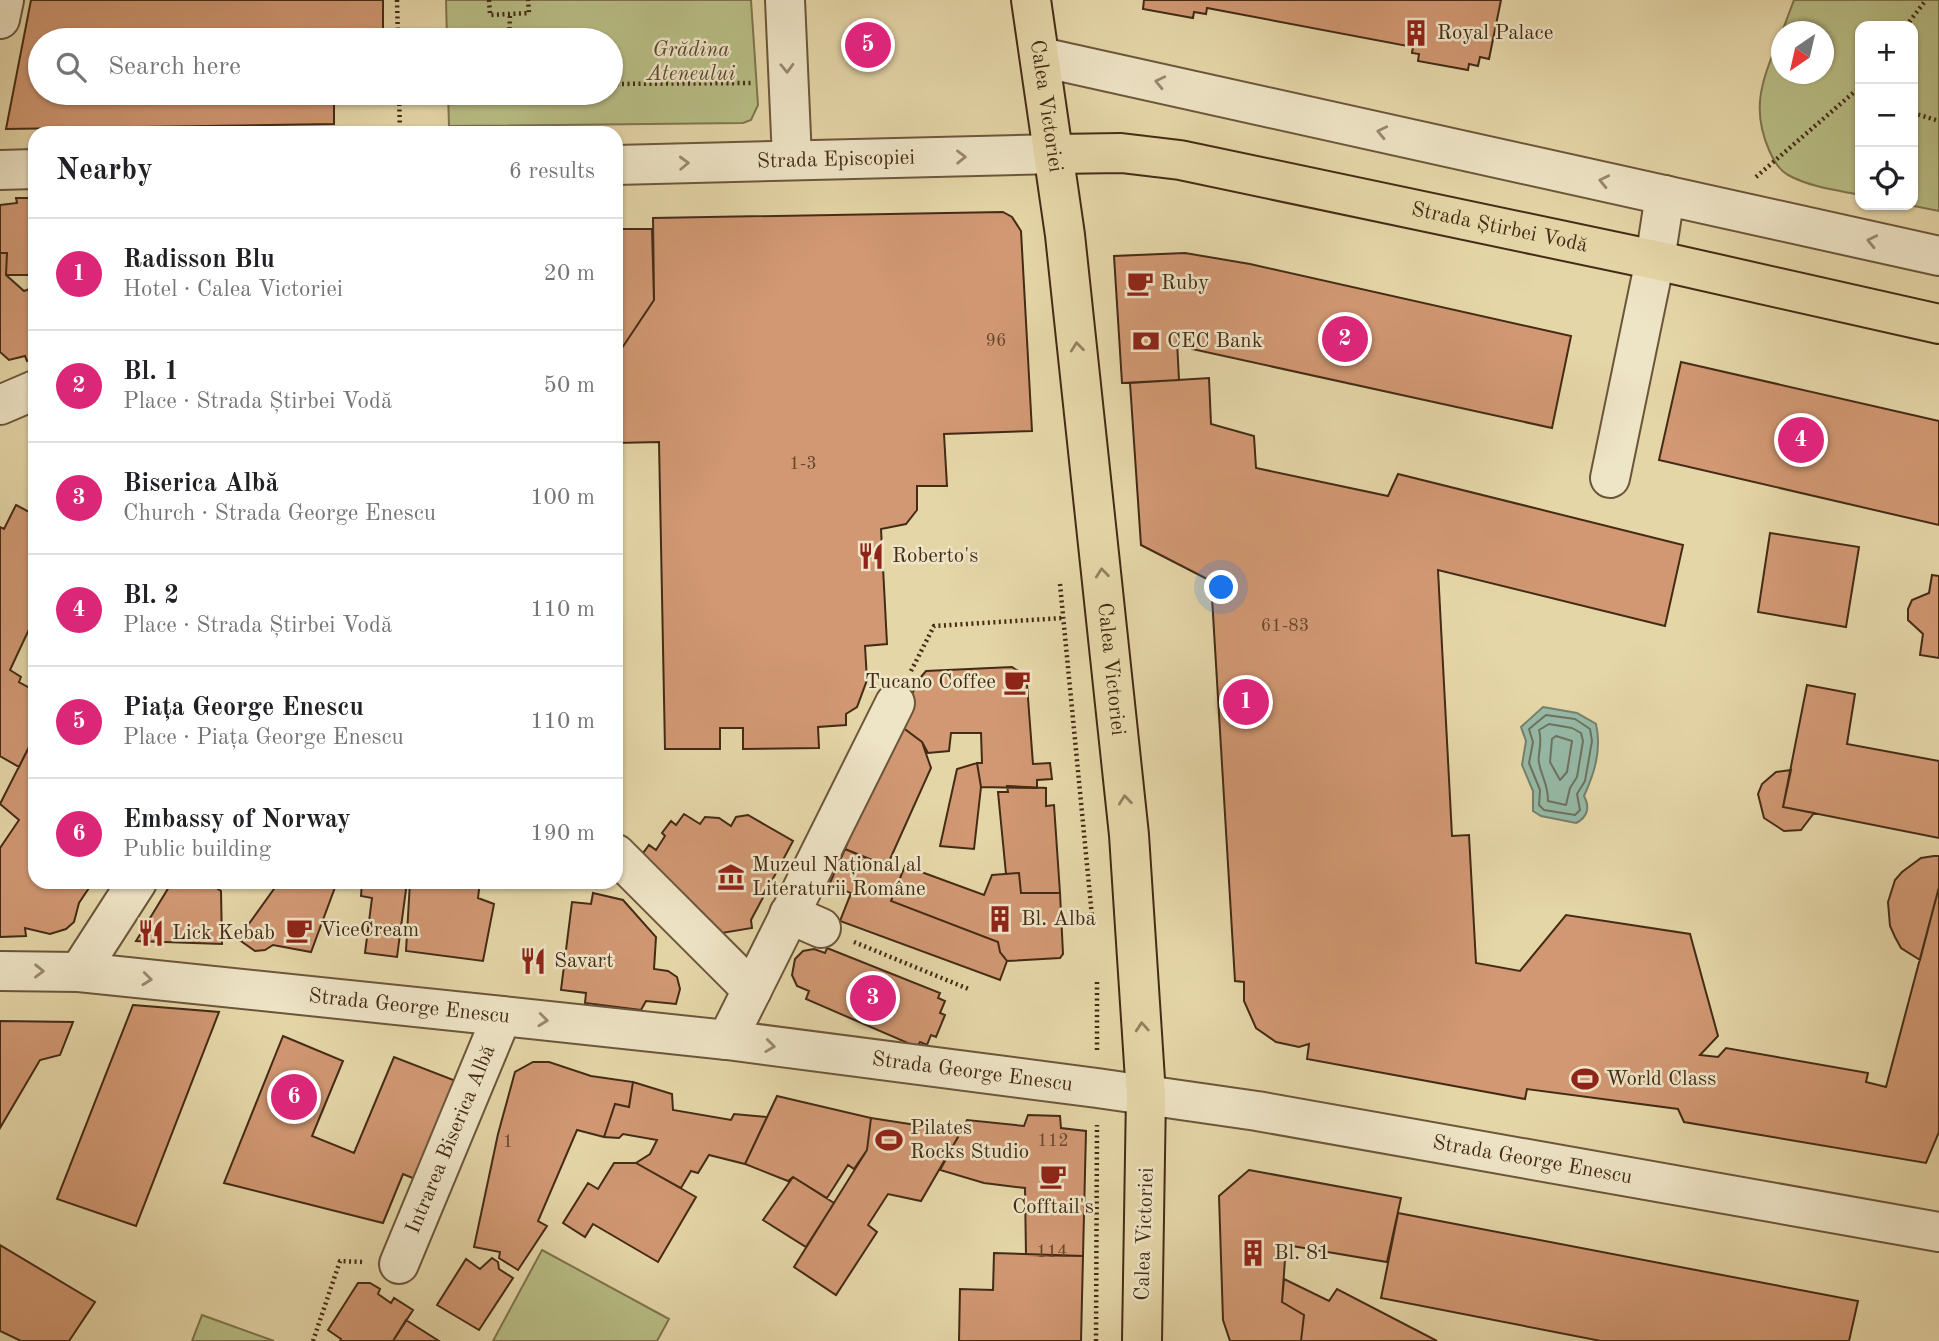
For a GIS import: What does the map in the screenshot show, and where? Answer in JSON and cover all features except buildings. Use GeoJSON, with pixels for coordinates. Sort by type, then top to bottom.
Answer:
{"type":"FeatureCollection","features":[{"type":"Feature","properties":{"kind":"main road","name":"Calea Victoriei"},"geometry":{"type":"LineString","coordinates":[[1031,0],[1055,154],[1129,835],[1146,1095],[1142,1341]]}},
{"type":"Feature","properties":{"kind":"main road","name":"Strada Știrbei Vodă"},"geometry":{"type":"LineString","coordinates":[[1055,154],[1121,152],[1170,158],[1655,260],[1939,324]]}},
{"type":"Feature","properties":{"kind":"street"},"geometry":{"type":"LineString","coordinates":[[0,19],[4,0]]}},
{"type":"Feature","properties":{"kind":"street"},"geometry":{"type":"LineString","coordinates":[[785,0],[792,159]]}},
{"type":"Feature","properties":{"kind":"street"},"geometry":{"type":"LineString","coordinates":[[1041,57],[1939,256]]}},
{"type":"Feature","properties":{"kind":"street","name":"Strada Episcopiei"},"geometry":{"type":"LineString","coordinates":[[623,165],[1055,154]]}},
{"type":"Feature","properties":{"kind":"street"},"geometry":{"type":"LineString","coordinates":[[0,170],[28,169]]}},
{"type":"Feature","properties":{"kind":"street"},"geometry":{"type":"LineString","coordinates":[[1609,478],[1655,260],[1665,195]]}},
{"type":"Feature","properties":{"kind":"street"},"geometry":{"type":"LineString","coordinates":[[0,405],[28,393]]}},
{"type":"Feature","properties":{"kind":"street"},"geometry":{"type":"LineString","coordinates":[[727,1040],[752,989],[805,921],[895,703]]}},
{"type":"Feature","properties":{"kind":"street"},"geometry":{"type":"LineString","coordinates":[[623,861],[752,989]]}},
{"type":"Feature","properties":{"kind":"street"},"geometry":{"type":"LineString","coordinates":[[79,972],[132,889]]}},
{"type":"Feature","properties":{"kind":"street","name":"Strada George Enescu"},"geometry":{"type":"LineString","coordinates":[[0,971],[79,972],[502,1016],[727,1040],[1097,1088],[1257,1111],[1939,1232]]}},
{"type":"Feature","properties":{"kind":"street","name":"Intrarea Biserica Albă"},"geometry":{"type":"LineString","coordinates":[[399,1264],[502,1016]]}},
{"type":"Feature","properties":{"kind":"path"},"geometry":{"type":"LineString","coordinates":[[397,0],[398,28]]}},
{"type":"Feature","properties":{"kind":"path"},"geometry":{"type":"LineString","coordinates":[[489,0],[490,15],[529,13],[528,0]]}},
{"type":"Feature","properties":{"kind":"path"},"geometry":{"type":"LineString","coordinates":[[1910,21],[1926,0]]}},
{"type":"Feature","properties":{"kind":"path"},"geometry":{"type":"LineString","coordinates":[[509,28],[510,14]]}},
{"type":"Feature","properties":{"kind":"path"},"geometry":{"type":"LineString","coordinates":[[623,84],[788,83]]}},
{"type":"Feature","properties":{"kind":"path"},"geometry":{"type":"LineString","coordinates":[[1721,207],[1855,94]]}},
{"type":"Feature","properties":{"kind":"path"},"geometry":{"type":"LineString","coordinates":[[399,105],[400,126]]}},
{"type":"Feature","properties":{"kind":"path"},"geometry":{"type":"LineString","coordinates":[[1918,115],[1939,121]]}},
{"type":"Feature","properties":{"kind":"path","name":"Calea Victoriei"},"geometry":{"type":"LineString","coordinates":[[1060,577],[1094,937]]}},
{"type":"Feature","properties":{"kind":"path"},"geometry":{"type":"LineString","coordinates":[[895,703],[934,626],[1106,615]]}},
{"type":"Feature","properties":{"kind":"path"},"geometry":{"type":"LineString","coordinates":[[805,921],[971,990]]}},
{"type":"Feature","properties":{"kind":"path"},"geometry":{"type":"LineString","coordinates":[[1096,1341],[1097,978]]}},
{"type":"Feature","properties":{"kind":"path"},"geometry":{"type":"LineString","coordinates":[[313,1341],[340,1261],[399,1264]]}},
{"type":"Feature","properties":{"kind":"green space","name":"Grădina Ateneului"},"geometry":{"type":"Polygon","coordinates":[[[446,0],[751,0],[758,105],[751,120],[743,123],[449,126],[448,105],[623,105],[623,28],[447,28],[446,0]]]}},
{"type":"Feature","properties":{"kind":"green space"},"geometry":{"type":"Polygon","coordinates":[[[1794,0],[1939,0],[1939,211],[1918,207],[1918,21],[1855,21],[1855,194],[1796,179],[1785,173],[1769,150],[1763,134],[1760,104],[1771,60],[1771,84],[1834,84],[1834,21],[1786,21],[1794,0]]]}},
{"type":"Feature","properties":{"kind":"green space"},"geometry":{"type":"Polygon","coordinates":[[[542,1250],[669,1319],[657,1341],[493,1341],[542,1250]]]}},
{"type":"Feature","properties":{"kind":"green space"},"geometry":{"type":"Polygon","coordinates":[[[202,1315],[274,1341],[192,1341],[202,1315]]]}},
{"type":"Feature","properties":{"kind":"water"},"geometry":{"type":"Polygon","coordinates":[[[1543,707],[1577,713],[1596,724],[1598,734],[1594,770],[1584,796],[1587,811],[1576,823],[1541,816],[1533,811],[1533,791],[1522,765],[1526,741],[1521,727],[1543,707]]]}},
{"type":"Feature","properties":{"kind":"place","name":"Royal Palace"},"geometry":{"type":"Point","coordinates":[1416,33]}},
{"type":"Feature","properties":{"kind":"place","name":"Piața George Enescu"},"geometry":{"type":"Point","coordinates":[868,45]}},
{"type":"Feature","properties":{"kind":"place","name":"Ruby"},"geometry":{"type":"Point","coordinates":[1140,283]}},
{"type":"Feature","properties":{"kind":"place","name":"Bl. 1"},"geometry":{"type":"Point","coordinates":[1345,339]}},
{"type":"Feature","properties":{"kind":"place","name":"CEC Bank"},"geometry":{"type":"Point","coordinates":[1146,341]}},
{"type":"Feature","properties":{"kind":"place","name":"Bl. 2"},"geometry":{"type":"Point","coordinates":[1801,440]}},
{"type":"Feature","properties":{"kind":"place","name":"Roberto's"},"geometry":{"type":"Point","coordinates":[871,556]}},
{"type":"Feature","properties":{"kind":"place","name":"Tucano Coffee"},"geometry":{"type":"Point","coordinates":[1017,682]}},
{"type":"Feature","properties":{"kind":"place","name":"Radisson Blu"},"geometry":{"type":"Point","coordinates":[1246,702]}},
{"type":"Feature","properties":{"kind":"place","name":"Muzeul Național al Literaturii Române"},"geometry":{"type":"Point","coordinates":[731,877]}},
{"type":"Feature","properties":{"kind":"place","name":"Bl. Alba"},"geometry":{"type":"Point","coordinates":[1000,919]}},
{"type":"Feature","properties":{"kind":"place","name":"ViceCream"},"geometry":{"type":"Point","coordinates":[299,930]}},
{"type":"Feature","properties":{"kind":"place","name":"Lick Kebab"},"geometry":{"type":"Point","coordinates":[151,933]}},
{"type":"Feature","properties":{"kind":"place","name":"Savart"},"geometry":{"type":"Point","coordinates":[533,961]}},
{"type":"Feature","properties":{"kind":"place","name":"Biserica Albă"},"geometry":{"type":"Point","coordinates":[873,998]}},
{"type":"Feature","properties":{"kind":"place","name":"World Class"},"geometry":{"type":"Point","coordinates":[1585,1079]}},
{"type":"Feature","properties":{"kind":"place","name":"Embassy of Norway"},"geometry":{"type":"Point","coordinates":[294,1097]}},
{"type":"Feature","properties":{"kind":"place","name":"Pilates Rocks Studio"},"geometry":{"type":"Point","coordinates":[889,1140]}},
{"type":"Feature","properties":{"kind":"place","name":"Cofftail's"},"geometry":{"type":"Point","coordinates":[1053,1176]}},
{"type":"Feature","properties":{"kind":"place","name":"Bl. 81"},"geometry":{"type":"Point","coordinates":[1253,1253]}}]}
